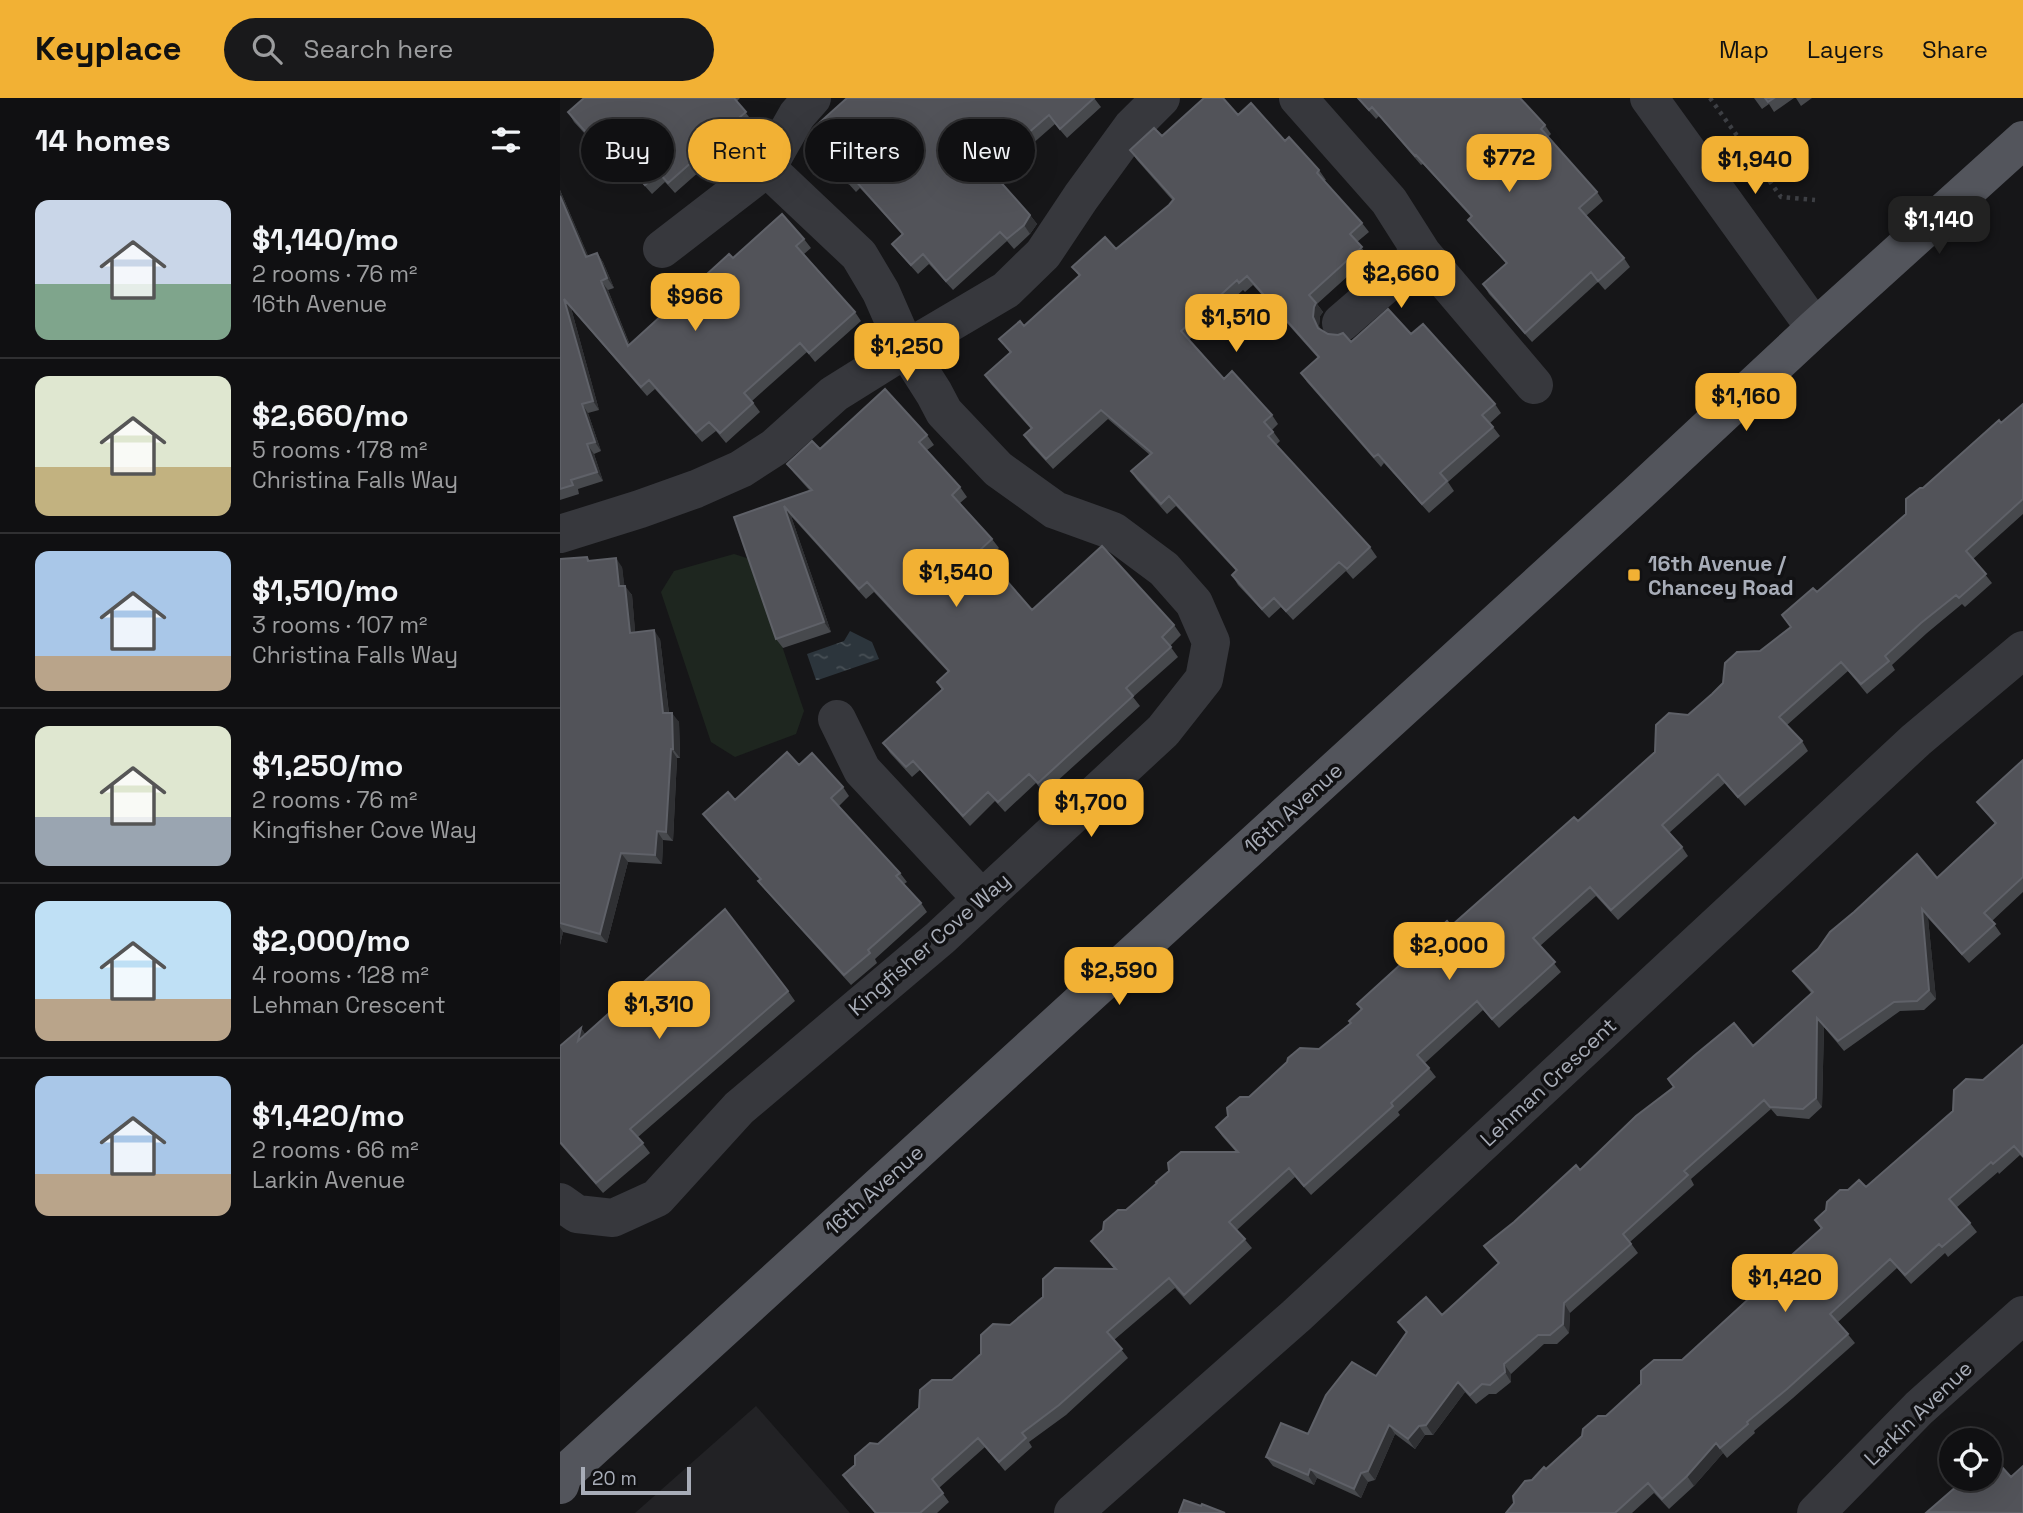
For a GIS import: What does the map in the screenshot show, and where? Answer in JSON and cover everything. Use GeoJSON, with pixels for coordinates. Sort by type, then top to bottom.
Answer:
{"type":"FeatureCollection","features":[{"type":"Feature","properties":{"kind":"main road","name":"16th Avenue"},"geometry":{"type":"LineString","coordinates":[[561,1479],[2023,140]]}},
{"type":"Feature","properties":{"kind":"street"},"geometry":{"type":"LineString","coordinates":[[791,126],[813,98]]}},
{"type":"Feature","properties":{"kind":"street"},"geometry":{"type":"LineString","coordinates":[[560,534],[696,489],[741,469],[775,447],[834,394],[1006,290],[1043,254],[1132,127],[1161,98]]}},
{"type":"Feature","properties":{"kind":"street"},"geometry":{"type":"LineString","coordinates":[[1298,98],[1389,201],[1422,253],[1534,385]]}},
{"type":"Feature","properties":{"kind":"street"},"geometry":{"type":"LineString","coordinates":[[1649,98],[1815,328]]}},
{"type":"Feature","properties":{"kind":"street"},"geometry":{"type":"LineString","coordinates":[[662,249],[749,182]]}},
{"type":"Feature","properties":{"kind":"street","name":"Kingfisher Cove Way"},"geometry":{"type":"LineString","coordinates":[[560,1202],[577,1214],[613,1218],[657,1198],[739,1108],[940,938],[1163,731],[1204,680],[1211,642],[1194,603],[1164,569],[1114,531],[1055,510],[998,469],[944,412],[906,349],[881,292],[859,255],[782,182]]}},
{"type":"Feature","properties":{"kind":"street"},"geometry":{"type":"LineString","coordinates":[[1341,323],[1422,253]]}},
{"type":"Feature","properties":{"kind":"street","name":"Lehman Crescent"},"geometry":{"type":"LineString","coordinates":[[1073,1513],[1296,1316],[1916,740],[2023,650]]}},
{"type":"Feature","properties":{"kind":"street"},"geometry":{"type":"LineString","coordinates":[[837,719],[862,769],[982,899]]}},
{"type":"Feature","properties":{"kind":"street","name":"Larkin Avenue"},"geometry":{"type":"LineString","coordinates":[[1816,1513],[1919,1408],[2023,1315]]}},
{"type":"Feature","properties":{"kind":"path"},"geometry":{"type":"LineString","coordinates":[[1710,98],[1781,197],[1815,200]]}},
{"type":"Feature","properties":{"kind":"shaded area"},"geometry":{"type":"Polygon","coordinates":[[[734,554],[753,560],[804,711],[796,734],[735,757],[711,742],[661,592],[674,571],[734,554]]]}},
{"type":"Feature","properties":{"kind":"shaded area"},"geometry":{"type":"Polygon","coordinates":[[[756,1406],[850,1513],[635,1513],[756,1406]]]}},
{"type":"Feature","properties":{"kind":"water"},"geometry":{"type":"Polygon","coordinates":[[[850,631],[872,642],[879,659],[816,680],[807,654],[844,641],[850,631]]]}},
{"type":"Feature","properties":{"kind":"building"},"geometry":{"type":"Polygon","coordinates":[[[584,98],[734,98],[746,112],[738,119],[688,119],[688,165],[674,178],[674,119],[581,119],[581,127],[568,112],[584,98]]]}},
{"type":"Feature","properties":{"kind":"building"},"geometry":{"type":"Polygon","coordinates":[[[847,98],[1094,98],[1060,129],[1049,115],[1035,127],[1035,119],[938,119],[938,182],[1001,182],[1030,215],[1024,225],[1007,239],[1000,232],[946,281],[923,254],[911,265],[892,244],[903,234],[857,182],[924,182],[924,119],[824,119],[847,98]]]}},
{"type":"Feature","properties":{"kind":"building"},"geometry":{"type":"Polygon","coordinates":[[[1204,98],[1223,98],[1238,115],[1251,103],[1285,141],[1289,137],[1362,223],[1350,234],[1362,247],[1309,295],[1316,303],[1313,317],[1318,328],[1328,334],[1343,333],[1351,342],[1388,309],[1411,334],[1423,324],[1495,404],[1482,415],[1493,427],[1440,473],[1447,481],[1422,504],[1378,454],[1374,457],[1301,373],[1319,357],[1247,276],[1239,283],[1237,280],[1181,331],[1224,379],[1232,371],[1272,415],[1264,422],[1273,432],[1268,436],[1370,547],[1347,569],[1339,562],[1286,611],[1274,598],[1262,609],[1232,575],[1237,570],[1169,496],[1161,504],[1131,471],[1152,453],[1101,410],[1046,459],[1024,435],[1032,428],[985,375],[1011,352],[999,339],[1020,321],[1024,326],[1080,275],[1072,267],[1105,237],[1116,249],[1174,199],[1130,150],[1154,128],[1162,136],[1204,98]]]}},
{"type":"Feature","properties":{"kind":"building"},"geometry":{"type":"Polygon","coordinates":[[[1358,98],[1520,98],[1545,125],[1541,129],[1597,192],[1579,208],[1624,258],[1598,281],[1591,272],[1525,333],[1483,284],[1507,263],[1468,220],[1472,216],[1372,107],[1369,110],[1358,98]]]}},
{"type":"Feature","properties":{"kind":"building"},"geometry":{"type":"Polygon","coordinates":[[[560,196],[586,257],[597,253],[607,278],[601,281],[628,346],[729,254],[733,258],[782,214],[804,239],[796,246],[855,312],[809,353],[800,343],[744,393],[753,403],[720,433],[709,422],[696,433],[649,380],[641,387],[564,299],[593,401],[582,404],[595,442],[587,444],[597,472],[571,480],[573,485],[560,489],[560,196]]]}},
{"type":"Feature","properties":{"kind":"building"},"geometry":{"type":"Polygon","coordinates":[[[885,389],[927,435],[919,442],[960,487],[952,495],[992,539],[980,550],[1032,610],[1102,546],[1174,625],[1162,637],[1171,647],[1126,688],[1133,696],[1038,783],[1029,774],[998,802],[988,792],[963,816],[913,761],[906,767],[883,743],[943,689],[937,682],[949,671],[867,582],[859,589],[784,506],[824,622],[776,639],[734,517],[812,490],[787,464],[812,441],[820,449],[885,389]]]}},
{"type":"Feature","properties":{"kind":"building"},"geometry":{"type":"Polygon","coordinates":[[[2023,404],[2023,499],[1966,551],[1986,574],[1959,598],[1956,595],[1921,623],[1885,656],[1889,661],[1861,684],[1841,662],[1779,717],[1802,741],[1738,797],[1718,774],[1662,825],[1682,847],[1611,910],[1590,887],[1533,938],[1555,962],[1492,1019],[1477,1001],[1417,1055],[1429,1068],[1391,1103],[1393,1106],[1304,1186],[1289,1168],[1229,1222],[1245,1239],[1184,1295],[1169,1278],[1107,1332],[1122,1349],[1059,1405],[1022,1433],[1026,1438],[999,1462],[978,1438],[932,1479],[943,1493],[920,1513],[876,1513],[843,1475],[855,1465],[855,1456],[870,1443],[878,1444],[919,1408],[920,1390],[932,1380],[952,1380],[981,1354],[981,1335],[993,1324],[1010,1325],[1043,1297],[1043,1279],[1055,1268],[1116,1269],[1091,1241],[1103,1230],[1104,1222],[1118,1210],[1126,1210],[1157,1183],[1169,1171],[1168,1163],[1181,1152],[1238,1152],[1216,1127],[1228,1116],[1227,1108],[1240,1097],[1249,1097],[1300,1048],[1319,1049],[1351,1023],[1349,1021],[1362,1009],[1357,1004],[1412,954],[1412,945],[1427,933],[1435,932],[1447,921],[1451,926],[1574,817],[1578,821],[1655,752],[1656,725],[1669,713],[1688,715],[1712,694],[1723,683],[1725,663],[1737,652],[1760,651],[1791,627],[1782,615],[1813,588],[1817,592],[1906,514],[1906,499],[1923,488],[1999,420],[2001,423],[2023,404]]]}},
{"type":"Feature","properties":{"kind":"building"},"geometry":{"type":"Polygon","coordinates":[[[587,557],[588,561],[616,558],[619,586],[625,586],[630,633],[654,630],[663,713],[672,713],[673,749],[666,832],[657,831],[655,855],[621,853],[600,934],[560,923],[560,559],[587,557]]]}},
{"type":"Feature","properties":{"kind":"building"},"geometry":{"type":"Polygon","coordinates":[[[787,752],[799,765],[812,753],[843,787],[831,798],[900,873],[896,876],[921,903],[844,975],[758,881],[761,879],[703,814],[728,792],[735,800],[787,752]]]}},
{"type":"Feature","properties":{"kind":"building"},"geometry":{"type":"Polygon","coordinates":[[[2023,760],[2023,877],[1984,913],[1995,924],[1962,954],[1922,909],[1929,990],[1917,1001],[1894,1002],[1838,1041],[1817,1018],[1816,1098],[1803,1109],[1770,1107],[1764,1100],[1684,1171],[1688,1175],[1623,1234],[1631,1244],[1564,1303],[1563,1324],[1550,1335],[1538,1335],[1504,1364],[1505,1372],[1490,1385],[1482,1384],[1470,1395],[1458,1382],[1426,1425],[1419,1426],[1408,1439],[1389,1425],[1368,1471],[1361,1473],[1354,1489],[1310,1469],[1308,1475],[1266,1457],[1281,1423],[1308,1434],[1326,1395],[1352,1362],[1376,1376],[1407,1332],[1398,1322],[1426,1297],[1442,1315],[1499,1263],[1484,1246],[1576,1165],[1580,1170],[1636,1116],[1674,1087],[1668,1079],[1695,1055],[1734,1023],[1753,1046],[1813,992],[1793,971],[1818,949],[1830,932],[1917,854],[1937,878],[1996,823],[1977,802],[2023,760]]]}},
{"type":"Feature","properties":{"kind":"building"},"geometry":{"type":"Polygon","coordinates":[[[725,909],[788,991],[630,1129],[643,1143],[596,1183],[560,1142],[560,1046],[581,1028],[578,1041],[725,909]]]}},
{"type":"Feature","properties":{"kind":"building"},"geometry":{"type":"Polygon","coordinates":[[[2023,1045],[2023,1156],[2014,1146],[1993,1164],[1991,1162],[1949,1199],[1970,1223],[1942,1247],[1939,1244],[1905,1275],[1890,1259],[1830,1314],[1848,1334],[1720,1448],[1716,1443],[1662,1499],[1648,1483],[1615,1513],[1506,1513],[1514,1503],[1513,1496],[1525,1481],[1532,1480],[1544,1467],[1546,1469],[1582,1436],[1583,1429],[1598,1416],[1606,1416],[1641,1384],[1641,1371],[1654,1360],[1682,1360],[1766,1283],[1764,1280],[1822,1228],[1815,1220],[1826,1210],[1827,1202],[1840,1190],[1848,1190],[1859,1180],[1866,1187],[1953,1111],[1954,1090],[1966,1079],[1983,1080],[2023,1045]]]}},
{"type":"Feature","properties":{"kind":"building"},"geometry":{"type":"Polygon","coordinates":[[[2023,1466],[2023,1513],[1927,1512],[1951,1491],[2002,1491],[2002,1467],[2011,1477],[2023,1466]]]}},
{"type":"Feature","properties":{"kind":"building"},"geometry":{"type":"Polygon","coordinates":[[[1184,1500],[1201,1506],[1202,1504],[1225,1513],[1179,1513],[1184,1500]]]}},
{"type":"Feature","properties":{"kind":"place","name":"16th Avenue / Chancey Road"},"geometry":{"type":"Point","coordinates":[1634,575]}}]}
